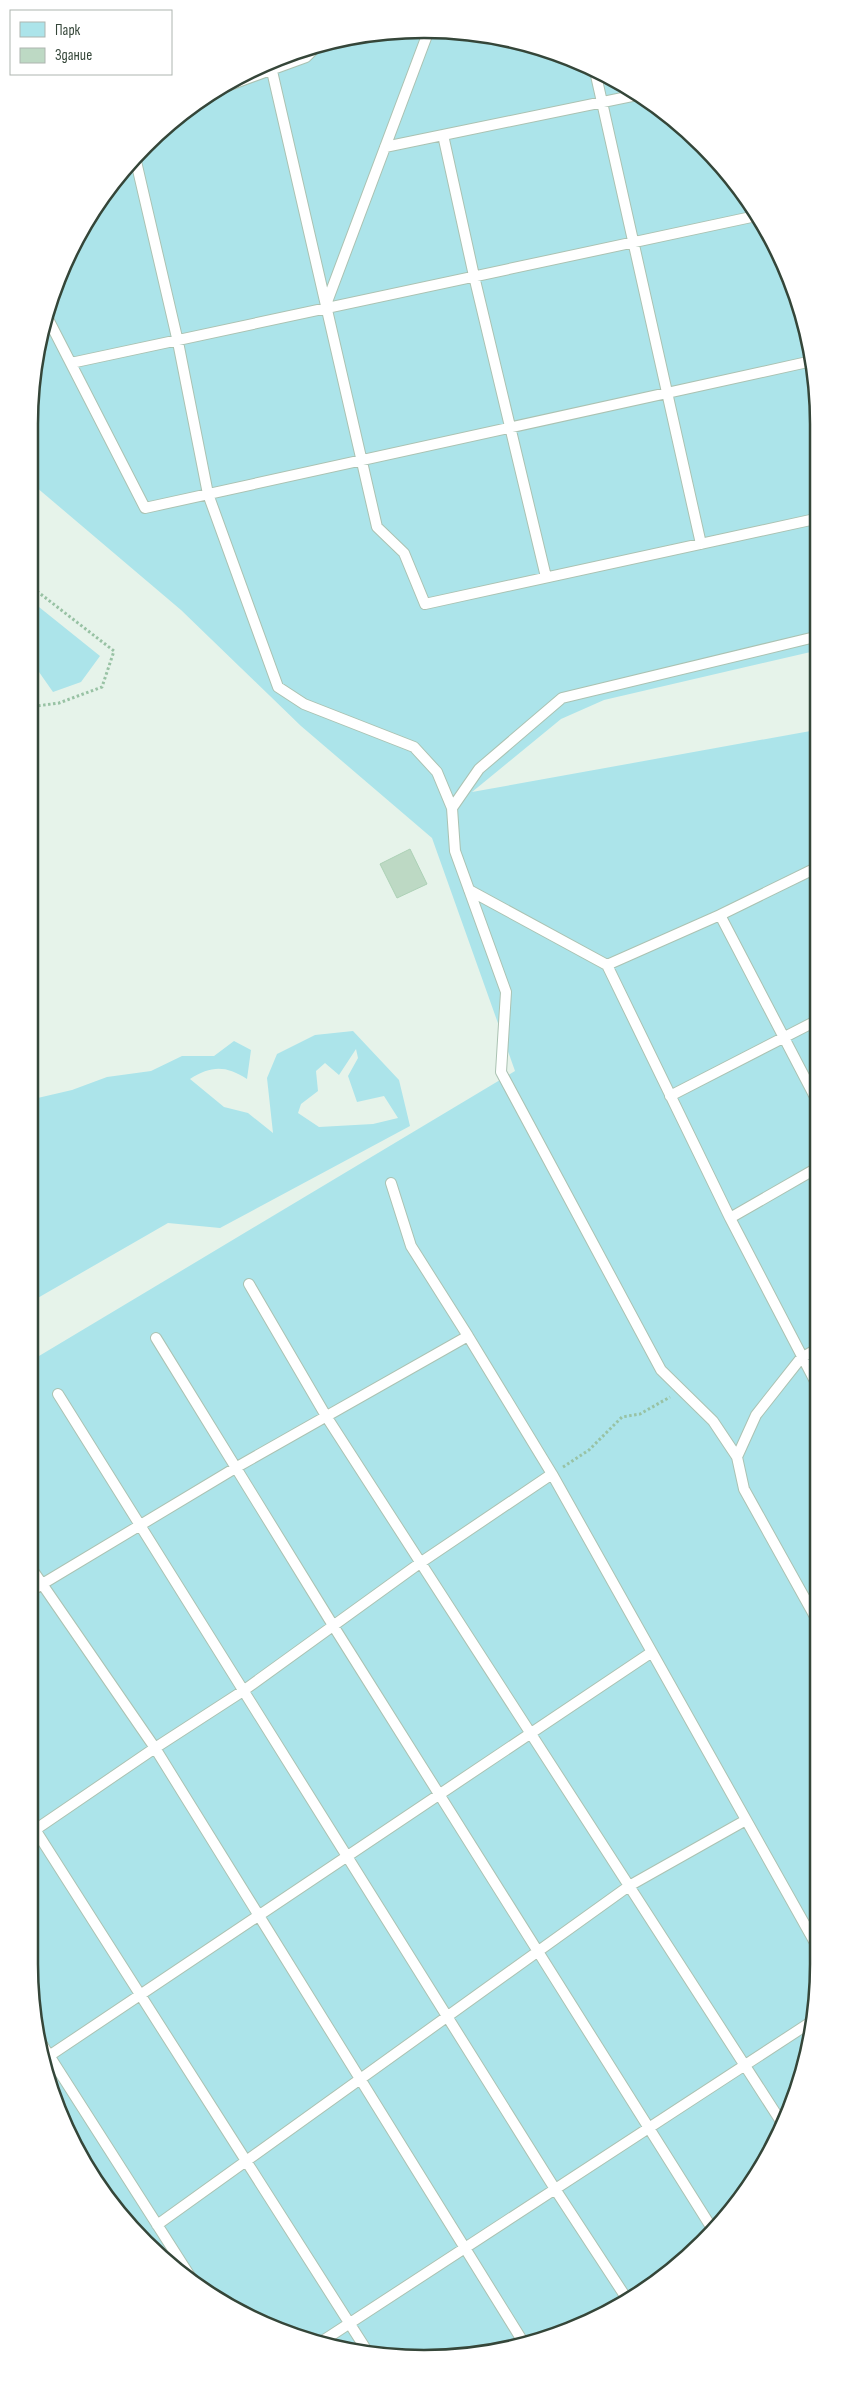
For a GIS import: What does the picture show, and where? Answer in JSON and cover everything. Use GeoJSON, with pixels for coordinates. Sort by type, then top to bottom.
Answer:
{"type":"FeatureCollection","features":[{"type":"Feature","properties":{"kind":"lane"},"geometry":{"type":"LineString","coordinates":[[328,306],[426,38]]}},
{"type":"Feature","properties":{"kind":"lane"},"geometry":{"type":"LineString","coordinates":[[251,78],[307,56]]}},
{"type":"Feature","properties":{"kind":"lane"},"geometry":{"type":"LineString","coordinates":[[272,71],[378,527],[404,552],[426,604],[810,521]]}},
{"type":"Feature","properties":{"kind":"lane"},"geometry":{"type":"LineString","coordinates":[[597,78],[701,544]]}},
{"type":"Feature","properties":{"kind":"lane"},"geometry":{"type":"LineString","coordinates":[[385,148],[628,97]]}},
{"type":"Feature","properties":{"kind":"lane"},"geometry":{"type":"LineString","coordinates":[[443,135],[474,276],[546,577]]}},
{"type":"Feature","properties":{"kind":"lane"},"geometry":{"type":"LineString","coordinates":[[137,165],[178,342],[208,494],[278,687],[304,704],[414,747],[437,772],[452,808],[455,851],[506,992],[501,1072],[661,1370],[713,1421],[737,1457],[744,1489],[810,1608]]}},
{"type":"Feature","properties":{"kind":"lane"},"geometry":{"type":"LineString","coordinates":[[71,363],[178,342],[328,306],[749,217]]}},
{"type":"Feature","properties":{"kind":"lane"},"geometry":{"type":"LineString","coordinates":[[51,324],[146,508],[804,363]]}},
{"type":"Feature","properties":{"kind":"lane"},"geometry":{"type":"LineString","coordinates":[[452,808],[479,769],[562,698],[810,638]]}},
{"type":"Feature","properties":{"kind":"lane"},"geometry":{"type":"LineString","coordinates":[[607,965],[720,915],[810,871]]}},
{"type":"Feature","properties":{"kind":"lane"},"geometry":{"type":"LineString","coordinates":[[469,890],[607,965],[730,1218],[810,1373]]}},
{"type":"Feature","properties":{"kind":"lane"},"geometry":{"type":"LineString","coordinates":[[720,915],[810,1087]]}},
{"type":"Feature","properties":{"kind":"lane"},"geometry":{"type":"LineString","coordinates":[[670,1096],[810,1023]]}},
{"type":"Feature","properties":{"kind":"lane"},"geometry":{"type":"LineString","coordinates":[[730,1218],[810,1171]]}},
{"type":"Feature","properties":{"kind":"lane"},"geometry":{"type":"LineString","coordinates":[[391,1182],[411,1246],[552,1474],[810,1934]]}},
{"type":"Feature","properties":{"kind":"lane"},"geometry":{"type":"LineString","coordinates":[[249,1284],[326,1416],[778,2116]]}},
{"type":"Feature","properties":{"kind":"lane"},"geometry":{"type":"LineString","coordinates":[[40,1584],[237,1467],[468,1336]]}},
{"type":"Feature","properties":{"kind":"lane"},"geometry":{"type":"LineString","coordinates":[[156,1338],[334,1627],[709,2223]]}},
{"type":"Feature","properties":{"kind":"lane"},"geometry":{"type":"LineString","coordinates":[[737,1457],[756,1415],[801,1358],[810,1353]]}},
{"type":"Feature","properties":{"kind":"lane"},"geometry":{"type":"LineString","coordinates":[[58,1394],[555,2189],[623,2294]]}},
{"type":"Feature","properties":{"kind":"lane"},"geometry":{"type":"LineString","coordinates":[[38,1828],[243,1691],[420,1563],[552,1474]]}},
{"type":"Feature","properties":{"kind":"lane"},"geometry":{"type":"LineString","coordinates":[[38,1581],[155,1748],[520,2337]]}},
{"type":"Feature","properties":{"kind":"lane"},"geometry":{"type":"LineString","coordinates":[[49,2056],[652,1652]]}},
{"type":"Feature","properties":{"kind":"lane"},"geometry":{"type":"LineString","coordinates":[[157,2224],[629,1886],[746,1820]]}},
{"type":"Feature","properties":{"kind":"lane"},"geometry":{"type":"LineString","coordinates":[[38,1841],[140,1995],[363,2344]]}},
{"type":"Feature","properties":{"kind":"lane"},"geometry":{"type":"LineString","coordinates":[[328,2337],[804,2026]]}},
{"type":"Feature","properties":{"kind":"lane"},"geometry":{"type":"LineString","coordinates":[[49,2057],[183,2265]]}},
{"type":"Feature","properties":{"kind":"path"},"geometry":{"type":"LineString","coordinates":[[38,592],[114,651],[102,687],[59,703],[38,706]]}},
{"type":"Feature","properties":{"kind":"path"},"geometry":{"type":"LineString","coordinates":[[552,1474],[589,1450],[622,1417],[640,1414],[682,1390]]}},
{"type":"Feature","properties":{"kind":"green space"},"geometry":{"type":"Polygon","coordinates":[[[398,38],[449,38],[474,41],[499,45],[548,58],[594,77],[616,89],[678,133],[714,169],[730,189],[770,253],[789,299],[802,348],[809,398],[810,424],[810,652],[604,700],[561,719],[472,792],[810,731],[809,1989],[802,2039],[789,2088],[780,2111],[758,2156],[714,2218],[678,2254],[616,2298],[594,2310],[548,2329],[499,2342],[449,2349],[424,2350],[398,2349],[348,2342],[299,2329],[276,2320],[230,2298],[209,2284],[169,2254],[133,2218],[103,2178],[77,2134],[67,2111],[58,2088],[45,2039],[38,1989],[38,1357],[515,1071],[432,838],[301,726],[181,610],[38,489],[38,398],[45,348],[58,299],[77,253],[89,230],[133,169],[169,133],[189,117],[253,77],[299,58],[324,51],[348,45],[398,38]]]}},
{"type":"Feature","properties":{"kind":"green space"},"geometry":{"type":"Polygon","coordinates":[[[38,606],[100,656],[81,682],[53,692],[39,672],[38,606]]]}},
{"type":"Feature","properties":{"kind":"green space"},"geometry":{"type":"Polygon","coordinates":[[[353,1031],[399,1080],[410,1126],[220,1228],[168,1223],[38,1298],[38,1098],[72,1090],[107,1077],[151,1071],[182,1056],[214,1056],[234,1041],[251,1050],[247,1079],[232,1071],[218,1069],[205,1072],[190,1079],[224,1107],[248,1113],[273,1133],[267,1078],[277,1054],[315,1035],[353,1031]],[[356,1049],[339,1075],[325,1063],[316,1071],[318,1091],[301,1104],[298,1113],[319,1127],[373,1124],[398,1118],[384,1096],[357,1102],[348,1076],[358,1058],[356,1049]]]}},
{"type":"Feature","properties":{"kind":"building"},"geometry":{"type":"Polygon","coordinates":[[[410,849],[427,884],[397,898],[380,864],[410,849]]]}}]}
